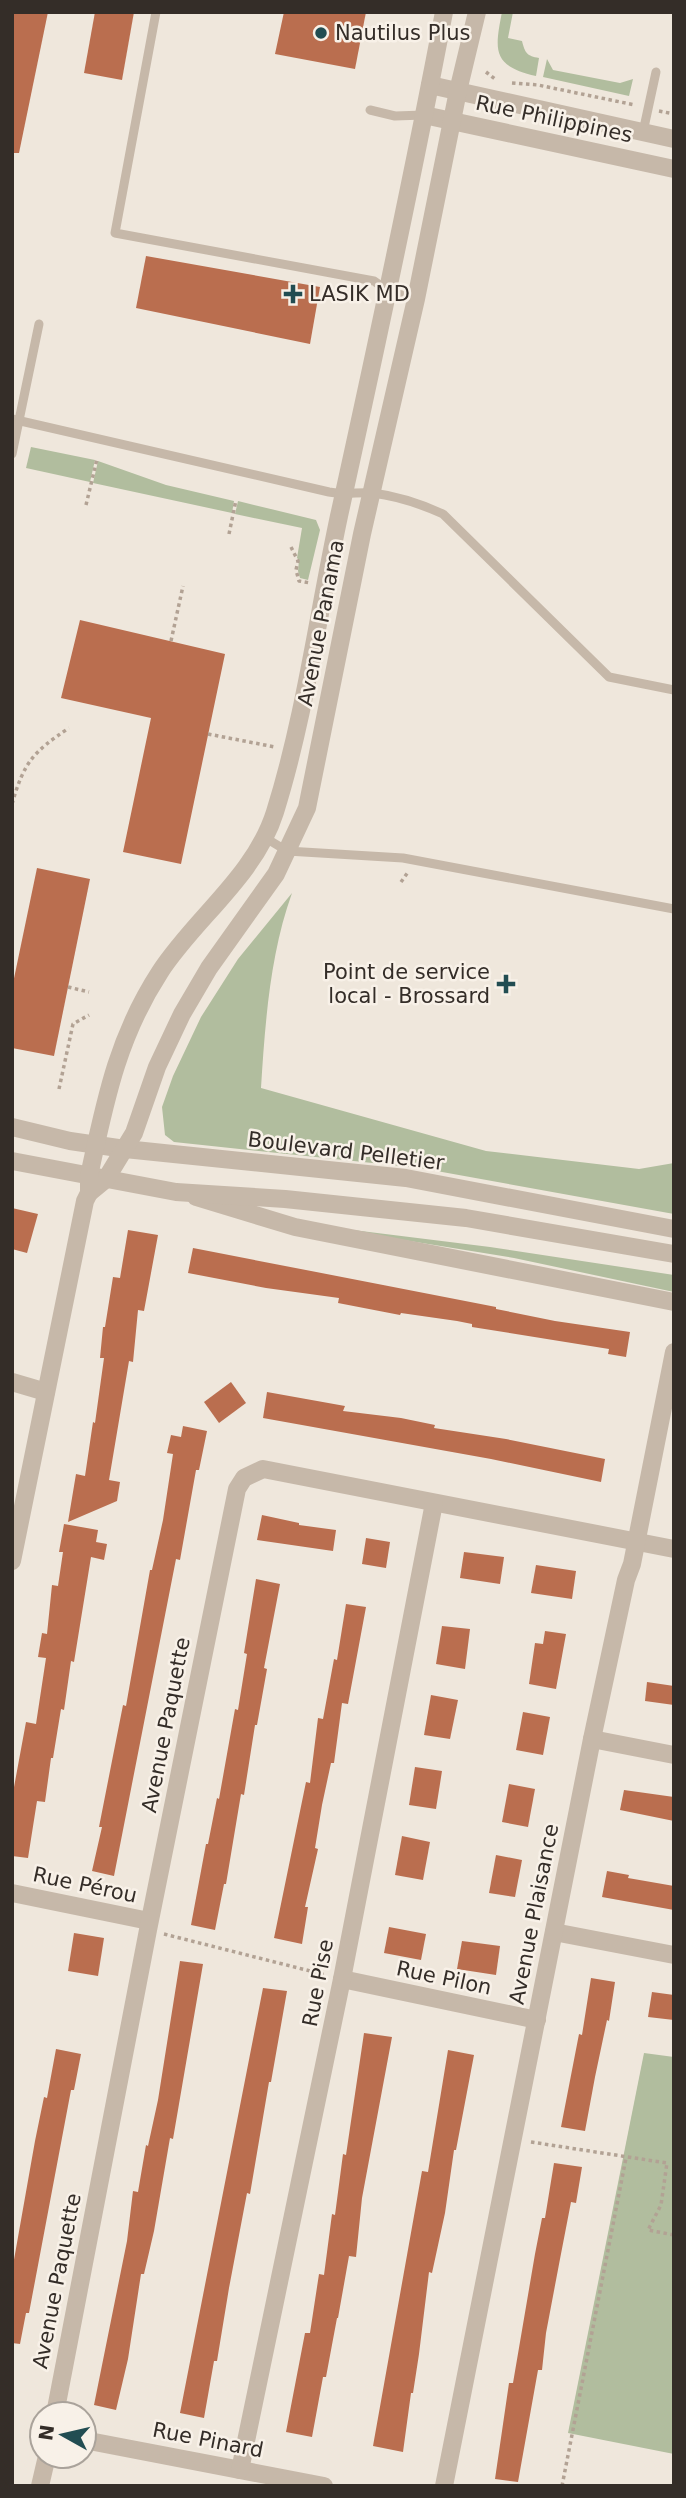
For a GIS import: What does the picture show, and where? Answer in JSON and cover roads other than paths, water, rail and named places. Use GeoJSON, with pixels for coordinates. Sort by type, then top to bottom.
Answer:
{"type":"FeatureCollection","features":[{"type":"Feature","properties":{"kind":"street","name":"Avenue Panama"},"geometry":{"type":"LineString","coordinates":[[94,1182],[96,1145],[119,1052],[161,971],[225,892],[264,837],[274,815],[292,750],[444,12]]}},
{"type":"Feature","properties":{"kind":"street","name":"Avenue Panama"},"geometry":{"type":"LineString","coordinates":[[12,1560],[85,1201],[94,1182],[125,1149],[134,1133],[158,1066],[181,1014],[209,968],[276,874],[307,808],[458,90],[477,12]]}},
{"type":"Feature","properties":{"kind":"street","name":"Rue Philippines"},"geometry":{"type":"LineString","coordinates":[[430,85],[674,139]]}},
{"type":"Feature","properties":{"kind":"street","name":"Rue Philippines"},"geometry":{"type":"LineString","coordinates":[[424,115],[674,169]]}},
{"type":"Feature","properties":{"kind":"street","name":"Boulevard Pelletier"},"geometry":{"type":"LineString","coordinates":[[12,1127],[125,1149],[406,1178],[674,1229]]}},
{"type":"Feature","properties":{"kind":"street"},"geometry":{"type":"LineString","coordinates":[[12,1161],[94,1182],[176,1192],[285,1199],[466,1217],[674,1254]]}},
{"type":"Feature","properties":{"kind":"street"},"geometry":{"type":"LineString","coordinates":[[176,1192],[295,1227],[674,1302]]}},
{"type":"Feature","properties":{"kind":"street","name":"Avenue Plaisance"},"geometry":{"type":"LineString","coordinates":[[444,2486],[592,1739],[636,1542],[674,1352]]}},
{"type":"Feature","properties":{"kind":"street"},"geometry":{"type":"LineString","coordinates":[[12,1382],[46,1392]]}},
{"type":"Feature","properties":{"kind":"street","name":"Avenue Paquette"},"geometry":{"type":"LineString","coordinates":[[58,2400],[149,1925],[237,1489],[244,1478],[263,1469],[674,1549]]}},
{"type":"Feature","properties":{"kind":"street","name":"Rue Pise"},"geometry":{"type":"LineString","coordinates":[[240,2470],[342,1979],[434,1503]]}},
{"type":"Feature","properties":{"kind":"street"},"geometry":{"type":"LineString","coordinates":[[592,1739],[674,1755]]}},
{"type":"Feature","properties":{"kind":"street","name":"Rue Pérou"},"geometry":{"type":"LineString","coordinates":[[12,1893],[149,1925]]}},
{"type":"Feature","properties":{"kind":"street"},"geometry":{"type":"LineString","coordinates":[[554,1933],[674,1955]]}},
{"type":"Feature","properties":{"kind":"street","name":"Rue Pilon"},"geometry":{"type":"LineString","coordinates":[[342,1979],[537,2020]]}},
{"type":"Feature","properties":{"kind":"street","name":"Rue Pinard"},"geometry":{"type":"LineString","coordinates":[[98,2443],[324,2486]]}},
{"type":"Feature","properties":{"kind":"lane"},"geometry":{"type":"LineString","coordinates":[[156,12],[115,233],[374,281],[388,291],[415,299]]}},
{"type":"Feature","properties":{"kind":"lane"},"geometry":{"type":"LineString","coordinates":[[643,132],[656,72]]}},
{"type":"Feature","properties":{"kind":"lane"},"geometry":{"type":"LineString","coordinates":[[370,110],[395,116],[424,115]]}},
{"type":"Feature","properties":{"kind":"lane"},"geometry":{"type":"LineString","coordinates":[[12,454],[16,419],[38,324]]}},
{"type":"Feature","properties":{"kind":"lane"},"geometry":{"type":"LineString","coordinates":[[16,419],[344,495],[372,493],[418,503],[443,514],[609,677],[674,690]]}},
{"type":"Feature","properties":{"kind":"lane"},"geometry":{"type":"LineString","coordinates":[[264,837],[287,851],[403,858],[674,909]]}},
{"type":"Feature","properties":{"kind":"place","name":"Nautilus Plus"},"geometry":{"type":"Point","coordinates":[321,33]}},
{"type":"Feature","properties":{"kind":"place","name":"LASIK MD"},"geometry":{"type":"Point","coordinates":[293,294]}},
{"type":"Feature","properties":{"kind":"place","name":"Point de service local - Brossard"},"geometry":{"type":"Point","coordinates":[506,984]}}]}
